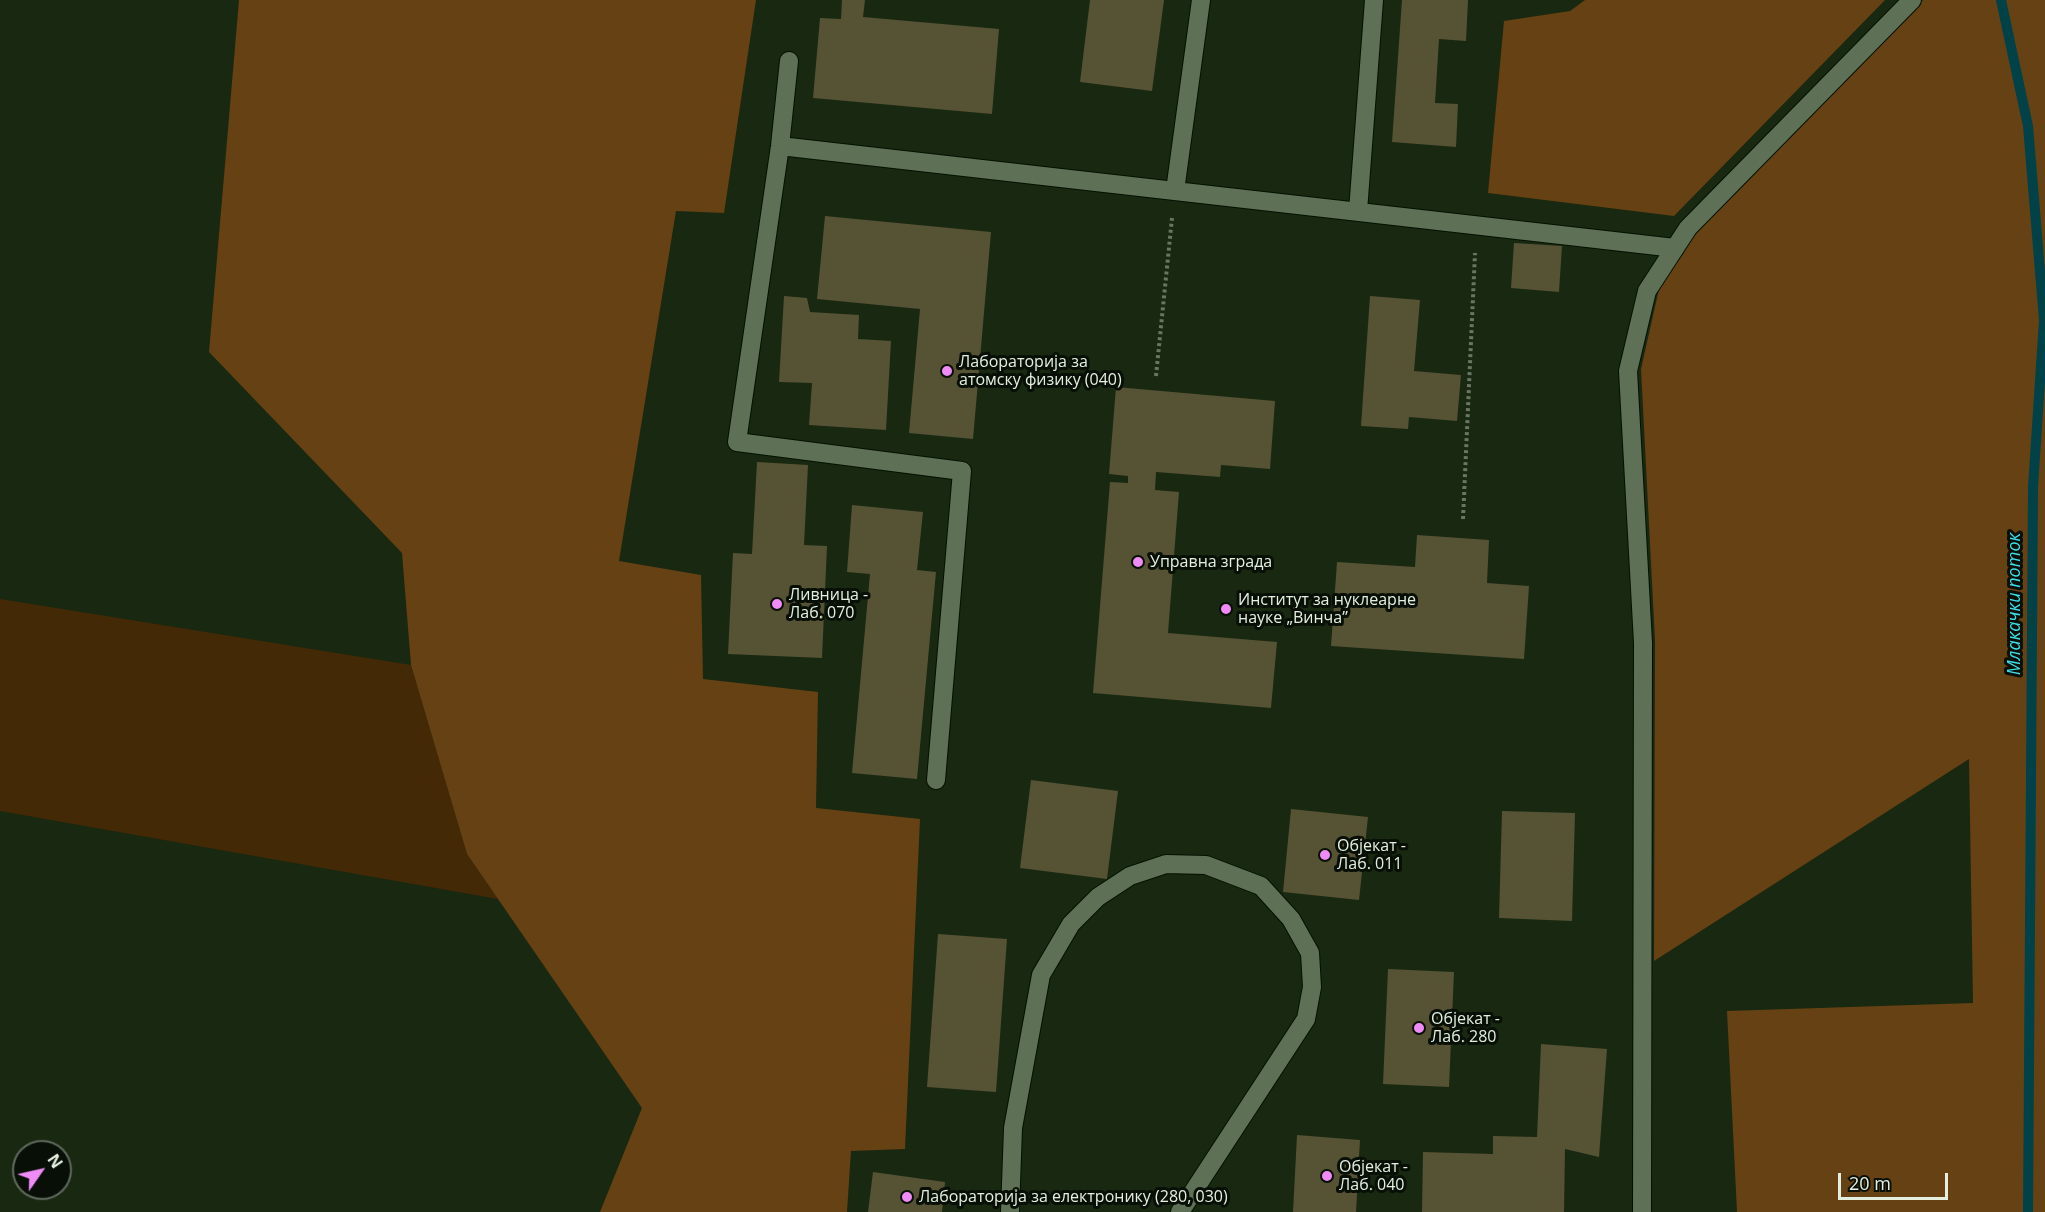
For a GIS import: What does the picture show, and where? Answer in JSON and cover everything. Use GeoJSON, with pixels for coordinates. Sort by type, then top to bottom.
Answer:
{"type":"FeatureCollection","features":[{"type":"Feature","properties":{"kind":"street"},"geometry":{"type":"LineString","coordinates":[[1175,191],[1202,0]]}},
{"type":"Feature","properties":{"kind":"street"},"geometry":{"type":"LineString","coordinates":[[1358,211],[1374,0]]}},
{"type":"Feature","properties":{"kind":"street"},"geometry":{"type":"LineString","coordinates":[[1642,1212],[1643,643],[1628,371],[1647,291],[1688,228],[1912,0]]}},
{"type":"Feature","properties":{"kind":"street"},"geometry":{"type":"LineString","coordinates":[[789,61],[780,146],[737,442],[962,471],[936,780]]}},
{"type":"Feature","properties":{"kind":"street"},"geometry":{"type":"LineString","coordinates":[[780,146],[1675,248]]}},
{"type":"Feature","properties":{"kind":"street"},"geometry":{"type":"LineString","coordinates":[[1010,1212],[1013,1128],[1041,975],[1071,924],[1098,897],[1130,876],[1166,864],[1206,865],[1261,886],[1291,919],[1310,953],[1312,987],[1306,1019],[1180,1212]]}},
{"type":"Feature","properties":{"kind":"path"},"geometry":{"type":"LineString","coordinates":[[1156,376],[1175,191]]}},
{"type":"Feature","properties":{"kind":"path"},"geometry":{"type":"LineString","coordinates":[[1463,519],[1476,225]]}},
{"type":"Feature","properties":{"kind":"shaded area"},"geometry":{"type":"Polygon","coordinates":[[[239,0],[756,0],[724,213],[676,211],[619,561],[701,575],[703,679],[818,692],[816,808],[920,819],[905,1149],[851,1151],[847,1212],[600,1212],[642,1108],[467,854],[411,665],[402,553],[209,352],[239,0]]]}},
{"type":"Feature","properties":{"kind":"shaded area"},"geometry":{"type":"Polygon","coordinates":[[[1585,0],[1885,0],[1674,216],[1488,193],[1504,21],[1570,11],[1585,0]]]}},
{"type":"Feature","properties":{"kind":"shaded area"},"geometry":{"type":"Polygon","coordinates":[[[1923,0],[2045,0],[2045,1212],[1737,1212],[1727,1011],[1973,1003],[1969,759],[1654,961],[1655,641],[1641,369],[1659,289],[1700,227],[1923,0]]]}},
{"type":"Feature","properties":{"kind":"shaded area"},"geometry":{"type":"Polygon","coordinates":[[[0,599],[411,665],[467,854],[498,899],[0,811],[0,599]]]}},
{"type":"Feature","properties":{"kind":"building"},"geometry":{"type":"Polygon","coordinates":[[[842,0],[865,0],[863,17],[999,29],[992,114],[813,98],[820,18],[841,19],[842,0]]]}},
{"type":"Feature","properties":{"kind":"building"},"geometry":{"type":"Polygon","coordinates":[[[1090,0],[1164,0],[1152,91],[1080,82],[1090,0]]]}},
{"type":"Feature","properties":{"kind":"building"},"geometry":{"type":"Polygon","coordinates":[[[1402,0],[1468,0],[1466,41],[1439,39],[1435,103],[1458,104],[1456,147],[1392,142],[1402,0]]]}},
{"type":"Feature","properties":{"kind":"building","name":"Лабораторија за атомску физику (040)"},"geometry":{"type":"Polygon","coordinates":[[[825,216],[991,232],[973,439],[909,433],[920,309],[817,299],[825,216]]]}},
{"type":"Feature","properties":{"kind":"building"},"geometry":{"type":"Polygon","coordinates":[[[1514,243],[1562,246],[1559,292],[1511,288],[1514,243]]]}},
{"type":"Feature","properties":{"kind":"building"},"geometry":{"type":"Polygon","coordinates":[[[784,296],[807,298],[810,312],[859,315],[858,339],[891,341],[886,430],[809,425],[812,383],[779,382],[784,296]]]}},
{"type":"Feature","properties":{"kind":"building"},"geometry":{"type":"Polygon","coordinates":[[[1370,296],[1420,300],[1414,371],[1461,375],[1457,421],[1409,417],[1408,429],[1361,426],[1370,296]]]}},
{"type":"Feature","properties":{"kind":"building","name":"Управна зграда"},"geometry":{"type":"Polygon","coordinates":[[[1116,387],[1275,401],[1270,469],[1221,465],[1220,477],[1156,472],[1155,490],[1179,492],[1168,633],[1277,642],[1271,708],[1093,693],[1110,482],[1128,483],[1128,476],[1109,474],[1116,387]]]}},
{"type":"Feature","properties":{"kind":"building","name":"Ливница - Лаб. 070"},"geometry":{"type":"Polygon","coordinates":[[[757,462],[808,465],[804,545],[827,546],[822,658],[728,654],[733,553],[752,554],[757,462]]]}},
{"type":"Feature","properties":{"kind":"building"},"geometry":{"type":"Polygon","coordinates":[[[852,505],[923,512],[917,570],[936,572],[917,779],[852,773],[870,574],[847,572],[852,505]]]}},
{"type":"Feature","properties":{"kind":"building"},"geometry":{"type":"Polygon","coordinates":[[[1417,535],[1489,540],[1487,583],[1529,586],[1524,659],[1331,646],[1337,562],[1415,567],[1417,535]]]}},
{"type":"Feature","properties":{"kind":"building"},"geometry":{"type":"Polygon","coordinates":[[[1031,780],[1118,791],[1107,879],[1020,868],[1031,780]]]}},
{"type":"Feature","properties":{"kind":"building","name":"Објекат - Лаб. 011"},"geometry":{"type":"Polygon","coordinates":[[[1291,809],[1368,817],[1359,900],[1283,892],[1291,809]]]}},
{"type":"Feature","properties":{"kind":"building"},"geometry":{"type":"Polygon","coordinates":[[[1502,811],[1575,813],[1572,921],[1499,918],[1502,811]]]}},
{"type":"Feature","properties":{"kind":"building"},"geometry":{"type":"Polygon","coordinates":[[[938,934],[1007,939],[996,1092],[927,1087],[938,934]]]}},
{"type":"Feature","properties":{"kind":"building","name":"Објекат - Лаб. 280"},"geometry":{"type":"Polygon","coordinates":[[[1388,969],[1454,972],[1449,1087],[1383,1084],[1388,969]]]}},
{"type":"Feature","properties":{"kind":"building"},"geometry":{"type":"Polygon","coordinates":[[[1541,1044],[1607,1049],[1599,1157],[1565,1149],[1564,1212],[1422,1212],[1423,1152],[1493,1154],[1493,1136],[1537,1137],[1541,1044]]]}},
{"type":"Feature","properties":{"kind":"building","name":"Објекат - Лаб. 040"},"geometry":{"type":"Polygon","coordinates":[[[1297,1135],[1360,1140],[1356,1212],[1293,1212],[1297,1135]]]}},
{"type":"Feature","properties":{"kind":"building","name":"Лабораторија за електронику (280, 030)"},"geometry":{"type":"Polygon","coordinates":[[[873,1172],[945,1182],[942,1212],[868,1212],[873,1172]]]}},
{"type":"Feature","properties":{"kind":"waterway","name":"Млакачки поток"},"geometry":{"type":"LineString","coordinates":[[2001,0],[2028,126],[2044,320],[2033,487],[2028,1212]]}},
{"type":"Feature","properties":{"kind":"place","name":"Лабораторија за атомску физику (040)"},"geometry":{"type":"Point","coordinates":[947,371]}},
{"type":"Feature","properties":{"kind":"place","name":"Управна зграда"},"geometry":{"type":"Point","coordinates":[1138,562]}},
{"type":"Feature","properties":{"kind":"place","name":"Ливница - Лаб. 070"},"geometry":{"type":"Point","coordinates":[777,604]}},
{"type":"Feature","properties":{"kind":"place","name":"Институт за нуклеарне науке „Винча”"},"geometry":{"type":"Point","coordinates":[1226,609]}},
{"type":"Feature","properties":{"kind":"place","name":"Објекат - Лаб. 011"},"geometry":{"type":"Point","coordinates":[1325,855]}},
{"type":"Feature","properties":{"kind":"place","name":"Објекат - Лаб. 280"},"geometry":{"type":"Point","coordinates":[1419,1028]}},
{"type":"Feature","properties":{"kind":"place","name":"Објекат - Лаб. 040"},"geometry":{"type":"Point","coordinates":[1327,1176]}},
{"type":"Feature","properties":{"kind":"place","name":"Лабораторија за електронику (280, 030)"},"geometry":{"type":"Point","coordinates":[907,1197]}}]}
